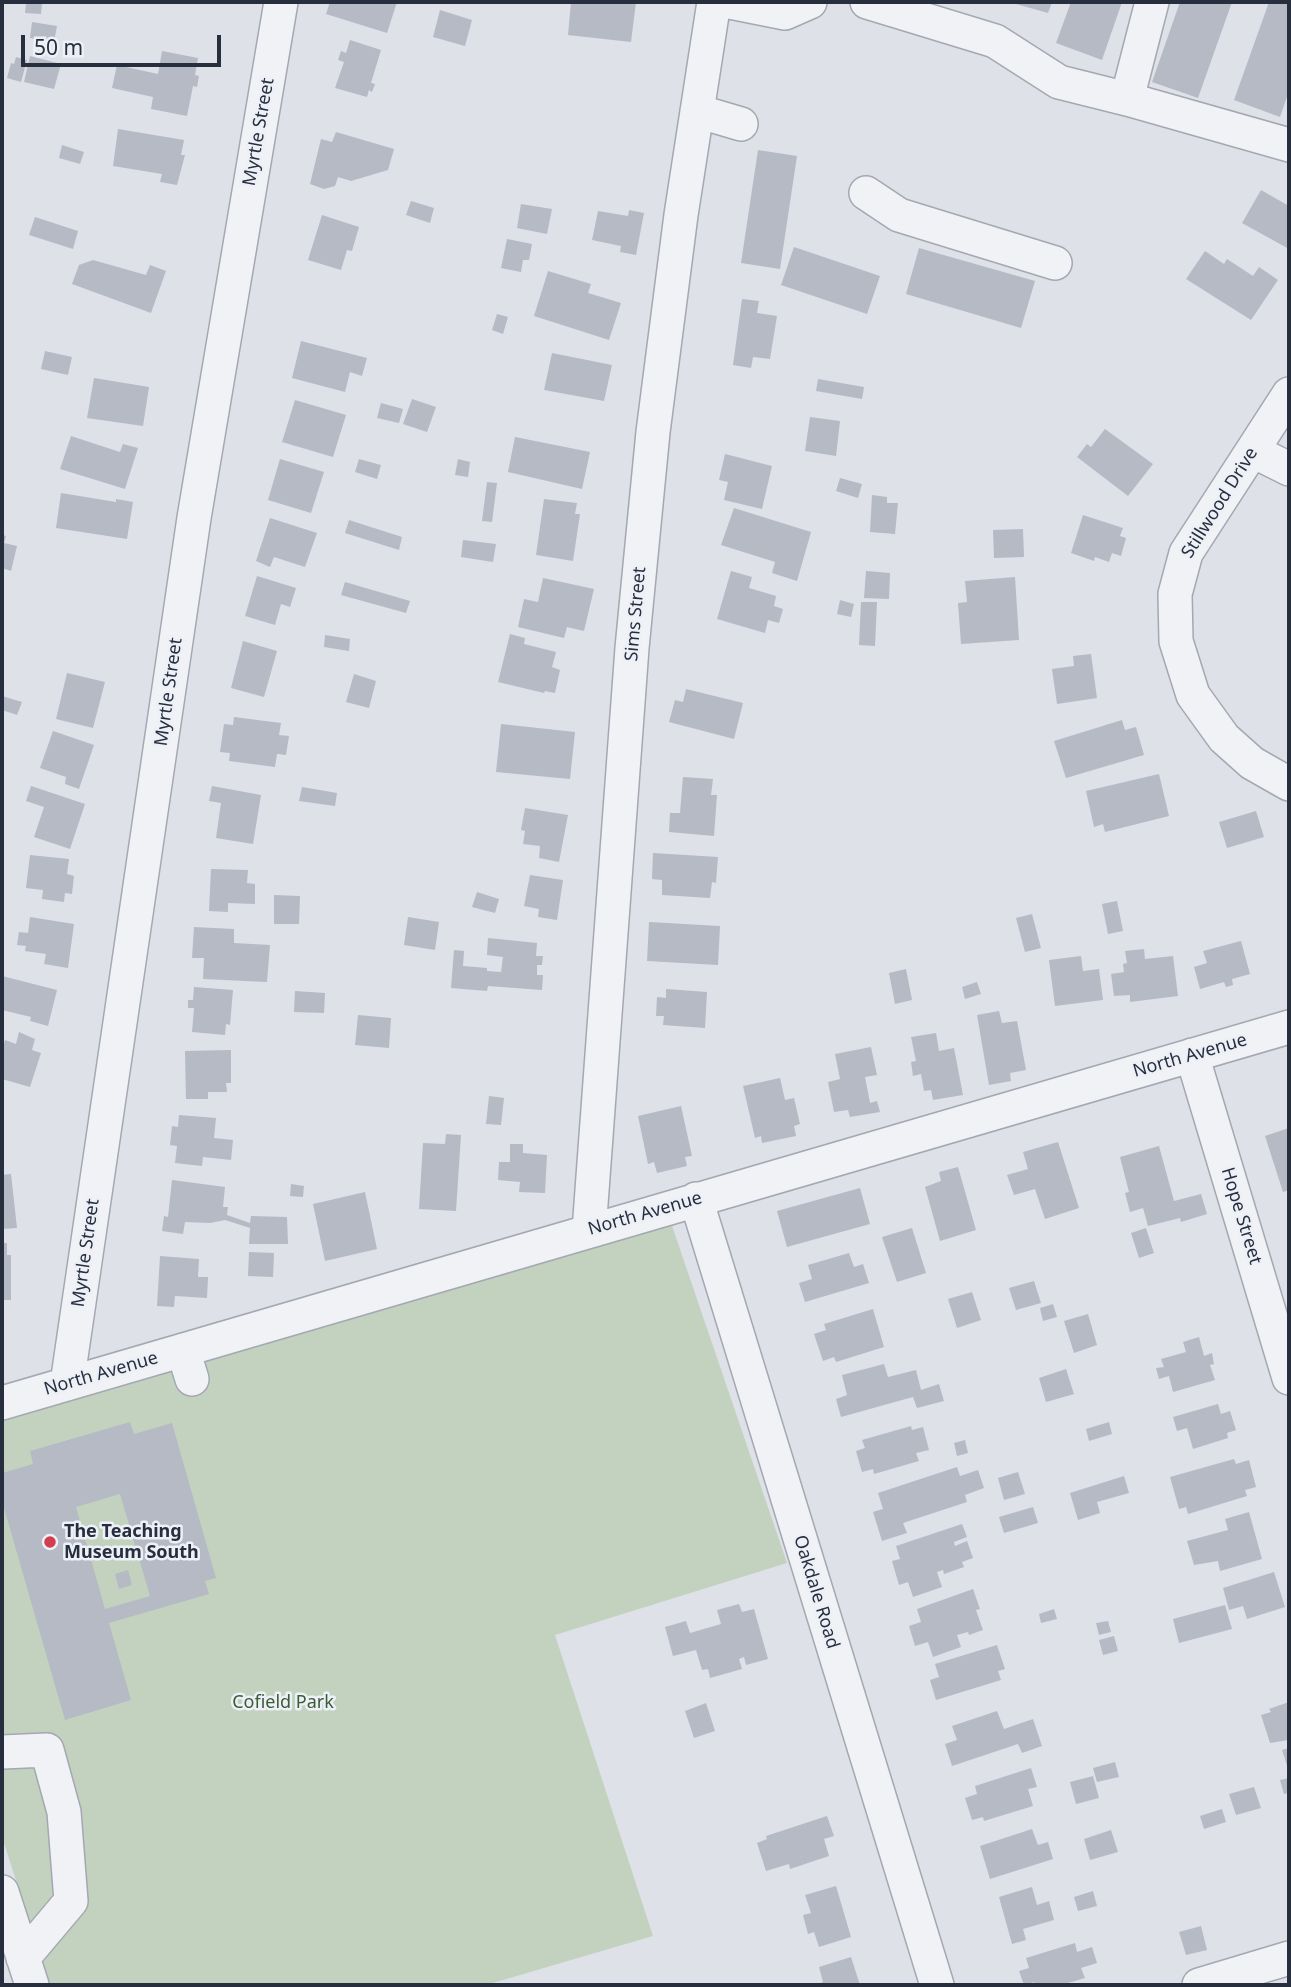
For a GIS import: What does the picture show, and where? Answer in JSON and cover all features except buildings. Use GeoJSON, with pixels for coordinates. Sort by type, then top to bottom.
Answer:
{"type":"FeatureCollection","features":[{"type":"Feature","properties":{"kind":"street","name":"Myrtle Street"},"geometry":{"type":"LineString","coordinates":[[67,1384],[194,518],[281,2]]}},
{"type":"Feature","properties":{"kind":"street","name":"Sims Street"},"geometry":{"type":"LineString","coordinates":[[589,1230],[632,648],[653,432],[681,215],[714,2]]}},
{"type":"Feature","properties":{"kind":"street"},"geometry":{"type":"LineString","coordinates":[[730,2],[785,13],[810,2]]}},
{"type":"Feature","properties":{"kind":"street"},"geometry":{"type":"LineString","coordinates":[[867,2],[995,41],[1059,82],[1289,145]]}},
{"type":"Feature","properties":{"kind":"street"},"geometry":{"type":"LineString","coordinates":[[1127,99],[1152,2]]}},
{"type":"Feature","properties":{"kind":"street"},"geometry":{"type":"LineString","coordinates":[[697,111],[741,124]]}},
{"type":"Feature","properties":{"kind":"street"},"geometry":{"type":"LineString","coordinates":[[866,192],[899,215],[1055,263]]}},
{"type":"Feature","properties":{"kind":"street","name":"Stillwood Drive"},"geometry":{"type":"LineString","coordinates":[[1289,394],[1186,553],[1175,594],[1176,641],[1193,695],[1224,738],[1252,763],[1289,784]]}},
{"type":"Feature","properties":{"kind":"street"},"geometry":{"type":"LineString","coordinates":[[1253,451],[1289,469]]}},
{"type":"Feature","properties":{"kind":"street","name":"North Avenue"},"geometry":{"type":"LineString","coordinates":[[2,1403],[67,1384],[187,1364],[589,1230],[1289,1027]]}},
{"type":"Feature","properties":{"kind":"street","name":"Hope Street"},"geometry":{"type":"LineString","coordinates":[[1192,1055],[1289,1378]]}},
{"type":"Feature","properties":{"kind":"street","name":"Oakdale Road"},"geometry":{"type":"LineString","coordinates":[[696,1199],[937,1985]]}},
{"type":"Feature","properties":{"kind":"street"},"geometry":{"type":"LineString","coordinates":[[2,1752],[47,1750],[64,1811],[71,1901],[28,1972]]}},
{"type":"Feature","properties":{"kind":"street"},"geometry":{"type":"LineString","coordinates":[[2,1892],[28,1972]]}},
{"type":"Feature","properties":{"kind":"street"},"geometry":{"type":"LineString","coordinates":[[1199,1985],[1289,1958]]}},
{"type":"Feature","properties":{"kind":"green space","name":"Cofield Park"},"geometry":{"type":"Polygon","coordinates":[[[668,1214],[787,1563],[555,1635],[653,1936],[486,1985],[50,1985],[2,1837],[2,1420],[668,1214]]]}},
{"type":"Feature","properties":{"kind":"place","name":"The Teaching Museum South"},"geometry":{"type":"Point","coordinates":[50,1542]}}]}
